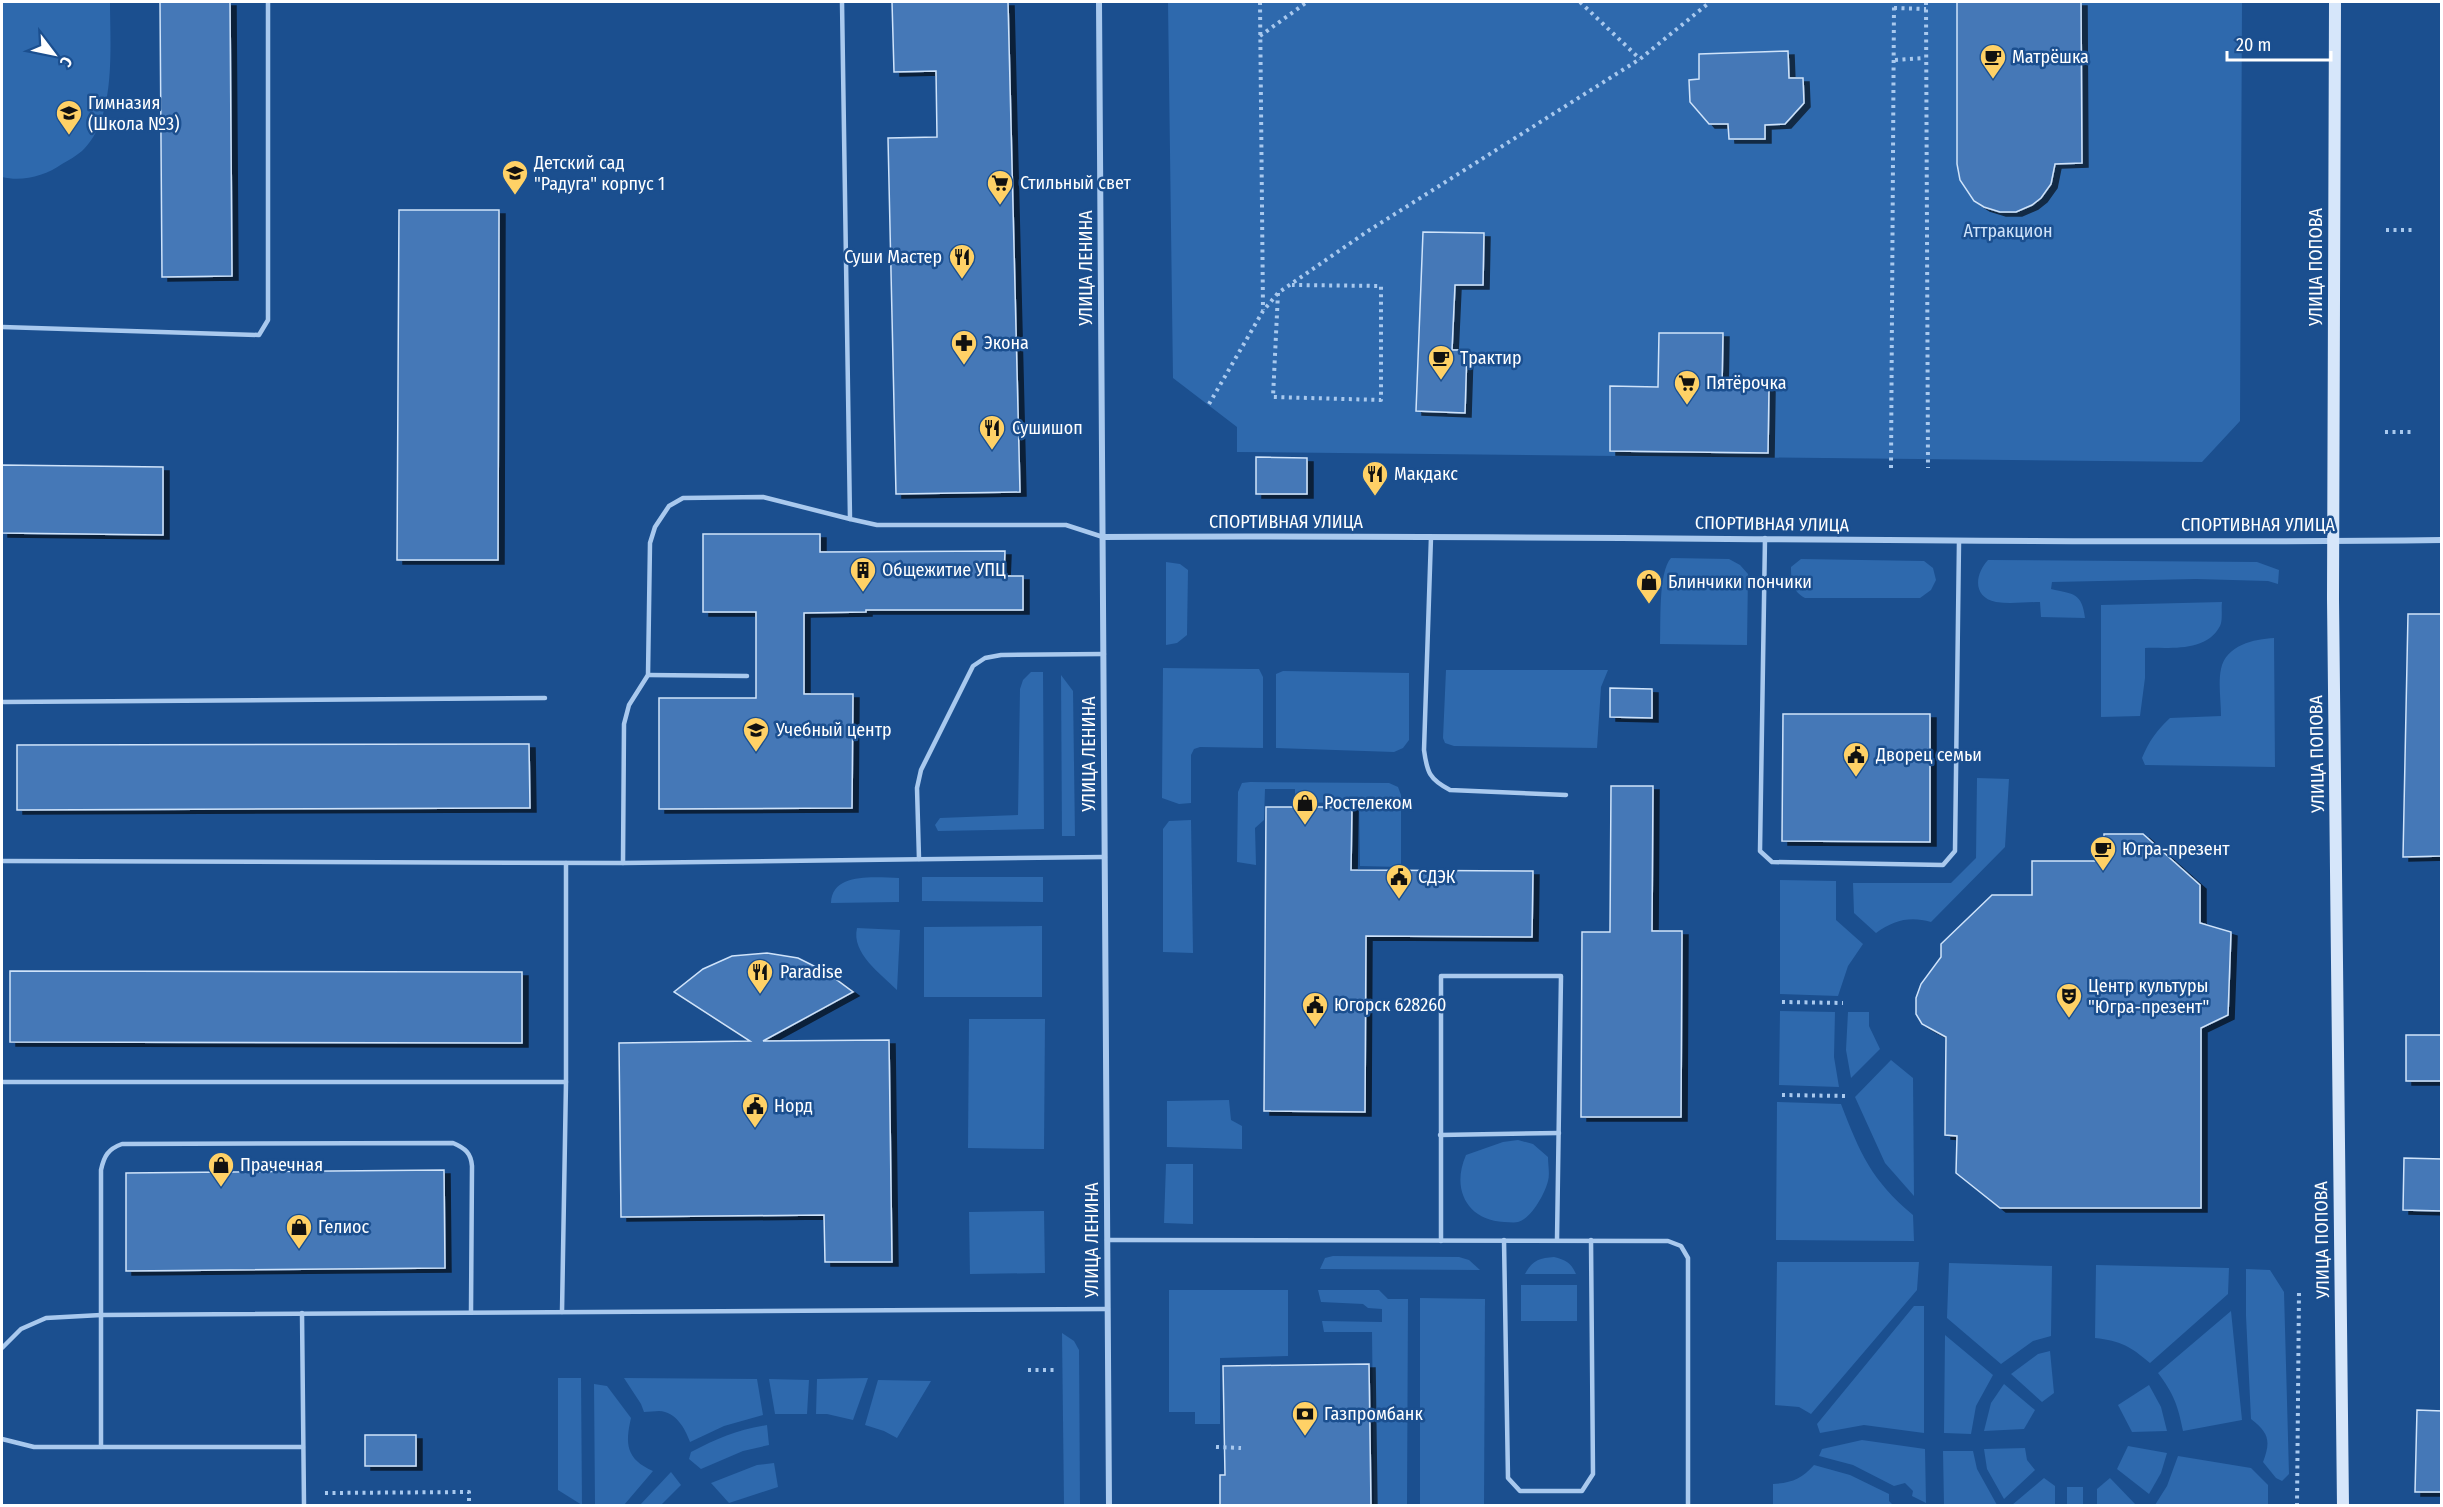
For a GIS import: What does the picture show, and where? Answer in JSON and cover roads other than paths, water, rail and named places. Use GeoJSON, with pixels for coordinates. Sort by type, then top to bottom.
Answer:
{"type":"FeatureCollection","features":[{"type":"Feature","properties":{"kind":"street","name":"УЛИЦА ЛЕНИНА"},"geometry":{"type":"LineString","coordinates":[[1099,2],[1109,1506]]}},
{"type":"Feature","properties":{"kind":"street","name":"УЛИЦА ПОПОВА"},"geometry":{"type":"LineString","coordinates":[[2335,2],[2334,540],[2343,1506]]}},
{"type":"Feature","properties":{"kind":"street","name":"СПОРТИВНАЯ УЛИЦА"},"geometry":{"type":"LineString","coordinates":[[1103,537],[1765,538],[1959,542],[2442,540]]}},
{"type":"Feature","properties":{"kind":"lane"},"geometry":{"type":"LineString","coordinates":[[2,327],[259,334],[268,320],[268,2]]}},
{"type":"Feature","properties":{"kind":"lane"},"geometry":{"type":"LineString","coordinates":[[842,2],[850,519]]}},
{"type":"Feature","properties":{"kind":"lane"},"geometry":{"type":"LineString","coordinates":[[623,863],[624,724],[629,705],[648,675],[650,543],[655,527],[669,506],[683,498],[763,497],[877,525],[1066,525],[1103,537]]}},
{"type":"Feature","properties":{"kind":"lane"},"geometry":{"type":"LineString","coordinates":[[1431,537],[1424,750],[1426,769],[1436,783],[1450,790],[1566,795]]}},
{"type":"Feature","properties":{"kind":"lane"},"geometry":{"type":"LineString","coordinates":[[1765,538],[1760,851],[1772,862],[1784,863],[1943,865],[1955,851],[1959,542]]}},
{"type":"Feature","properties":{"kind":"lane"},"geometry":{"type":"LineString","coordinates":[[919,859],[917,788],[921,770],[973,666],[985,658],[1001,655],[1104,654]]}},
{"type":"Feature","properties":{"kind":"lane"},"geometry":{"type":"LineString","coordinates":[[648,675],[747,676]]}},
{"type":"Feature","properties":{"kind":"lane"},"geometry":{"type":"LineString","coordinates":[[2,702],[545,698]]}},
{"type":"Feature","properties":{"kind":"lane"},"geometry":{"type":"LineString","coordinates":[[2,861],[623,863],[1105,857]]}},
{"type":"Feature","properties":{"kind":"lane"},"geometry":{"type":"LineString","coordinates":[[562,1312],[566,1082],[566,862]]}},
{"type":"Feature","properties":{"kind":"lane"},"geometry":{"type":"LineString","coordinates":[[1441,1240],[1441,976],[1561,976],[1557,1240]]}},
{"type":"Feature","properties":{"kind":"lane"},"geometry":{"type":"LineString","coordinates":[[2,1082],[566,1082]]}},
{"type":"Feature","properties":{"kind":"lane"},"geometry":{"type":"LineString","coordinates":[[1440,1135],[1559,1133]]}},
{"type":"Feature","properties":{"kind":"lane"},"geometry":{"type":"LineString","coordinates":[[101,1447],[101,1170],[104,1157],[111,1147],[134,1143],[453,1143],[463,1147],[471,1157],[472,1166],[471,1312]]}},
{"type":"Feature","properties":{"kind":"lane"},"geometry":{"type":"LineString","coordinates":[[1107,1240],[1591,1240],[1668,1241],[1681,1246],[1688,1258],[1688,1506]]}},
{"type":"Feature","properties":{"kind":"lane"},"geometry":{"type":"LineString","coordinates":[[1504,1240],[1508,1478],[1521,1491],[1582,1491],[1593,1474],[1591,1240]]}},
{"type":"Feature","properties":{"kind":"lane"},"geometry":{"type":"LineString","coordinates":[[2,1348],[21,1329],[46,1318],[101,1315],[1108,1309]]}},
{"type":"Feature","properties":{"kind":"lane"},"geometry":{"type":"LineString","coordinates":[[302,1313],[304,1506]]}},
{"type":"Feature","properties":{"kind":"lane"},"geometry":{"type":"LineString","coordinates":[[2,1439],[34,1447],[303,1447]]}},
{"type":"Feature","properties":{"kind":"place","name":"Матрёшка"},"geometry":{"type":"Point","coordinates":[1993,80]}},
{"type":"Feature","properties":{"kind":"place","name":"Гимназия (Школа №3)"},"geometry":{"type":"Point","coordinates":[69,136]}},
{"type":"Feature","properties":{"kind":"place","name":"Детский сад \"Радуга\" корпус 1"},"geometry":{"type":"Point","coordinates":[515,196]}},
{"type":"Feature","properties":{"kind":"place","name":"Стильный свет"},"geometry":{"type":"Point","coordinates":[1000,206]}},
{"type":"Feature","properties":{"kind":"place","name":"Суши Мастер"},"geometry":{"type":"Point","coordinates":[962,280]}},
{"type":"Feature","properties":{"kind":"place","name":"Экона"},"geometry":{"type":"Point","coordinates":[964,366]}},
{"type":"Feature","properties":{"kind":"place","name":"Трактир"},"geometry":{"type":"Point","coordinates":[1441,381]}},
{"type":"Feature","properties":{"kind":"place","name":"Пятёрочка"},"geometry":{"type":"Point","coordinates":[1687,406]}},
{"type":"Feature","properties":{"kind":"place","name":"Сушишоп"},"geometry":{"type":"Point","coordinates":[992,451]}},
{"type":"Feature","properties":{"kind":"place","name":"Макдакс"},"geometry":{"type":"Point","coordinates":[1375,497]}},
{"type":"Feature","properties":{"kind":"place","name":"Общежитие УПЦ"},"geometry":{"type":"Point","coordinates":[863,593]}},
{"type":"Feature","properties":{"kind":"place","name":"Блинчики пончики"},"geometry":{"type":"Point","coordinates":[1649,605]}},
{"type":"Feature","properties":{"kind":"place","name":"Учебный центр"},"geometry":{"type":"Point","coordinates":[756,753]}},
{"type":"Feature","properties":{"kind":"place","name":"Дворец семьи"},"geometry":{"type":"Point","coordinates":[1856,778]}},
{"type":"Feature","properties":{"kind":"place","name":"Ростелеком"},"geometry":{"type":"Point","coordinates":[1305,826]}},
{"type":"Feature","properties":{"kind":"place","name":"Югра-презент"},"geometry":{"type":"Point","coordinates":[2103,872]}},
{"type":"Feature","properties":{"kind":"place","name":"СДЭК"},"geometry":{"type":"Point","coordinates":[1399,900]}},
{"type":"Feature","properties":{"kind":"place","name":"Paradise"},"geometry":{"type":"Point","coordinates":[760,995]}},
{"type":"Feature","properties":{"kind":"place","name":"Центр культуры \"Югра-презент\""},"geometry":{"type":"Point","coordinates":[2069,1019]}},
{"type":"Feature","properties":{"kind":"place","name":"Югорск 628260"},"geometry":{"type":"Point","coordinates":[1315,1028]}},
{"type":"Feature","properties":{"kind":"place","name":"Норд"},"geometry":{"type":"Point","coordinates":[755,1129]}},
{"type":"Feature","properties":{"kind":"place","name":"Прачечная"},"geometry":{"type":"Point","coordinates":[221,1188]}},
{"type":"Feature","properties":{"kind":"place","name":"Гелиос"},"geometry":{"type":"Point","coordinates":[299,1250]}},
{"type":"Feature","properties":{"kind":"place","name":"Газпромбанк"},"geometry":{"type":"Point","coordinates":[1305,1437]}},
{"type":"Feature","properties":{"kind":"park label","name":"Аттракцион"},"geometry":{"type":"Point","coordinates":[2008,231]}}]}
